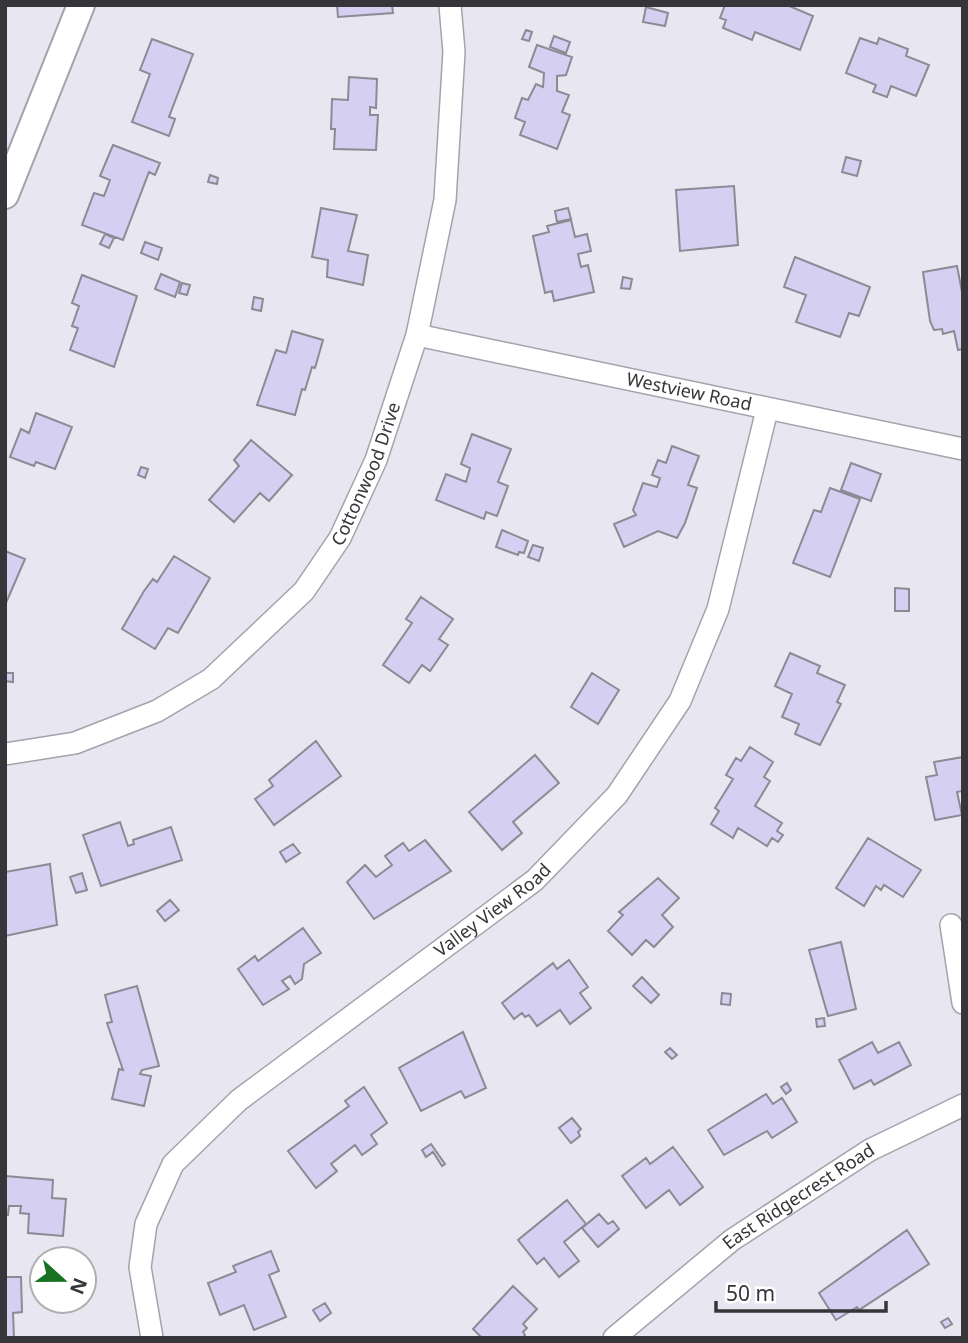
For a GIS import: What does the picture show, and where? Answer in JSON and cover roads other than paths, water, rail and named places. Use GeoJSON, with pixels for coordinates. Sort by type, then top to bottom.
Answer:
{"type":"FeatureCollection","features":[{"type":"Feature","properties":{"kind":"street"},"geometry":{"type":"LineString","coordinates":[[5,195],[81,5]]}},
{"type":"Feature","properties":{"kind":"street","name":"Cottonwood Drive"},"geometry":{"type":"LineString","coordinates":[[5,754],[75,743],[157,711],[211,678],[304,591],[340,538],[376,460],[417,335],[445,200],[454,52],[450,5]]}},
{"type":"Feature","properties":{"kind":"street","name":"Westview Road"},"geometry":{"type":"LineString","coordinates":[[417,335],[963,449]]}},
{"type":"Feature","properties":{"kind":"street","name":"Valley View Road"},"geometry":{"type":"LineString","coordinates":[[152,1338],[140,1267],[146,1224],[173,1164],[239,1100],[535,880],[617,795],[680,701],[718,609],[767,410]]}},
{"type":"Feature","properties":{"kind":"street"},"geometry":{"type":"LineString","coordinates":[[951,925],[963,1003]]}},
{"type":"Feature","properties":{"kind":"street","name":"East Ridgecrest Road"},"geometry":{"type":"LineString","coordinates":[[614,1338],[732,1240],[870,1150],[963,1105]]}}]}
